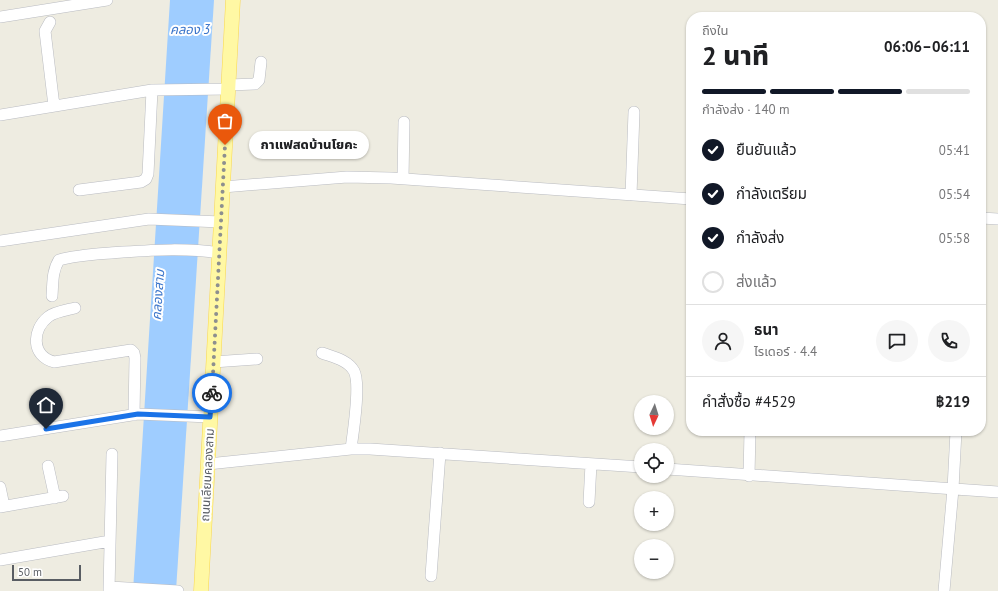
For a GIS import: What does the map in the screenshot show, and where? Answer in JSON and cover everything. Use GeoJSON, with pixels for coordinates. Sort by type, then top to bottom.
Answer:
{"type":"FeatureCollection","features":[{"type":"Feature","properties":{"kind":"main road","name":"ถนนเลียบคลองสาม"},"geometry":{"type":"LineString","coordinates":[[201,591],[233,0]]}},
{"type":"Feature","properties":{"kind":"street"},"geometry":{"type":"LineString","coordinates":[[0,17],[107,0]]}},
{"type":"Feature","properties":{"kind":"street"},"geometry":{"type":"LineString","coordinates":[[50,22],[45,30],[54,106]]}},
{"type":"Feature","properties":{"kind":"street"},"geometry":{"type":"LineString","coordinates":[[0,115],[155,90],[210,89],[256,84],[259,80],[261,62]]}},
{"type":"Feature","properties":{"kind":"street"},"geometry":{"type":"LineString","coordinates":[[79,190],[146,180],[148,174],[155,90]]}},
{"type":"Feature","properties":{"kind":"street"},"geometry":{"type":"LineString","coordinates":[[631,195],[634,112]]}},
{"type":"Feature","properties":{"kind":"street"},"geometry":{"type":"LineString","coordinates":[[403,179],[404,122]]}},
{"type":"Feature","properties":{"kind":"street"},"geometry":{"type":"LineString","coordinates":[[223,187],[347,177],[403,179],[686,199]]}},
{"type":"Feature","properties":{"kind":"street"},"geometry":{"type":"LineString","coordinates":[[986,218],[998,219]]}},
{"type":"Feature","properties":{"kind":"street"},"geometry":{"type":"LineString","coordinates":[[0,241],[149,219],[221,222]]}},
{"type":"Feature","properties":{"kind":"street"},"geometry":{"type":"LineString","coordinates":[[52,296],[53,273],[55,265],[59,260],[76,256],[145,251],[203,250],[219,253]]}},
{"type":"Feature","properties":{"kind":"street"},"geometry":{"type":"LineString","coordinates":[[75,308],[49,316],[42,323],[36,334],[36,342],[42,355],[47,360],[54,362],[131,350],[134,353],[135,358],[136,414]]}},
{"type":"Feature","properties":{"kind":"street"},"geometry":{"type":"LineString","coordinates":[[322,353],[340,359],[349,365],[355,372],[358,391],[351,449]]}},
{"type":"Feature","properties":{"kind":"street"},"geometry":{"type":"LineString","coordinates":[[213,362],[257,359]]}},
{"type":"Feature","properties":{"kind":"street"},"geometry":{"type":"LineString","coordinates":[[0,436],[136,414],[210,417]]}},
{"type":"Feature","properties":{"kind":"street"},"geometry":{"type":"LineString","coordinates":[[748,476],[750,436]]}},
{"type":"Feature","properties":{"kind":"street"},"geometry":{"type":"LineString","coordinates":[[944,591],[953,489],[956,436]]}},
{"type":"Feature","properties":{"kind":"street"},"geometry":{"type":"LineString","coordinates":[[208,464],[351,449],[370,449],[634,467]]}},
{"type":"Feature","properties":{"kind":"street"},"geometry":{"type":"LineString","coordinates":[[112,454],[110,589],[122,587],[178,591]]}},
{"type":"Feature","properties":{"kind":"street"},"geometry":{"type":"LineString","coordinates":[[431,576],[440,454]]}},
{"type":"Feature","properties":{"kind":"street"},"geometry":{"type":"LineString","coordinates":[[589,502],[591,464]]}},
{"type":"Feature","properties":{"kind":"street"},"geometry":{"type":"LineString","coordinates":[[0,487],[2,507],[59,497],[48,466]]}},
{"type":"Feature","properties":{"kind":"street"},"geometry":{"type":"LineString","coordinates":[[674,470],[748,476],[998,492]]}},
{"type":"Feature","properties":{"kind":"street"},"geometry":{"type":"LineString","coordinates":[[0,560],[110,541]]}},
{"type":"Feature","properties":{"kind":"water","name":"คลอง 3"},"geometry":{"type":"Polygon","coordinates":[[[170,0],[214,0],[176,591],[133,591],[170,0]]]}},
{"type":"Feature","properties":{"kind":"way so far"},"geometry":{"type":"LineString","coordinates":[[212,393],[225,145]]}},
{"type":"Feature","properties":{"kind":"place","name":"กาแฟสดบ้านโยคะ"},"geometry":{"type":"Point","coordinates":[225,145]}},
{"type":"Feature","properties":{"kind":"route"},"geometry":{"type":"LineString","coordinates":[[46,429],[138,414],[210,417],[212,393]]}},
{"type":"Feature","properties":{"kind":"water label","name":"คลองสาม"},"geometry":{"type":"Point","coordinates":[158,295]}}]}
